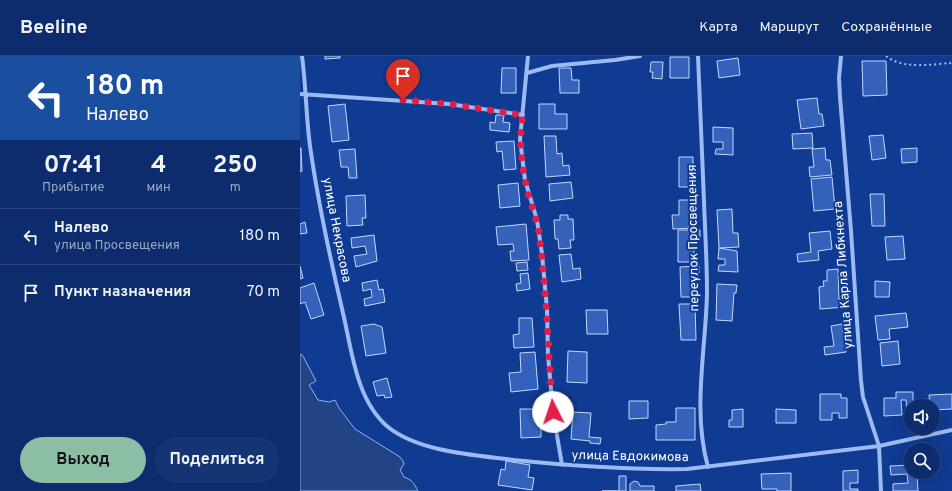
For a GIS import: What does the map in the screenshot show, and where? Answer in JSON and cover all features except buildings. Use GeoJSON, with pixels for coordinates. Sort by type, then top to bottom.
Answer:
{"type":"FeatureCollection","features":[{"type":"Feature","properties":{"kind":"street","name":"улица Некрасова"},"geometry":{"type":"LineString","coordinates":[[302,56],[302,95],[323,222],[353,357],[360,382],[370,404]]}},
{"type":"Feature","properties":{"kind":"street"},"geometry":{"type":"LineString","coordinates":[[528,56],[520,139],[522,161],[529,194],[537,220],[540,240],[547,309],[548,355],[553,412],[562,465]]}},
{"type":"Feature","properties":{"kind":"street"},"geometry":{"type":"LineString","coordinates":[[527,73],[552,66],[598,62],[640,56]]}},
{"type":"Feature","properties":{"kind":"street","name":"переулок Просвещения"},"geometry":{"type":"LineString","coordinates":[[698,56],[707,272],[701,413],[702,439],[708,467]]}},
{"type":"Feature","properties":{"kind":"street","name":"улица Карла Либкнехта"},"geometry":{"type":"LineString","coordinates":[[841,56],[839,78],[840,97],[861,381],[863,397],[879,446],[881,491]]}},
{"type":"Feature","properties":{"kind":"street"},"geometry":{"type":"LineString","coordinates":[[302,95],[449,104],[523,115]]}},
{"type":"Feature","properties":{"kind":"street","name":"улица Евдокимова"},"geometry":{"type":"LineString","coordinates":[[370,404],[375,412],[389,427],[406,438],[422,444],[464,453],[562,465],[663,470],[708,467],[879,446],[952,430]]}},
{"type":"Feature","properties":{"kind":"path"},"geometry":{"type":"LineString","coordinates":[[886,56],[896,63],[906,65],[952,63]]}},
{"type":"Feature","properties":{"kind":"water"},"geometry":{"type":"Polygon","coordinates":[[[300,354],[303,356],[316,381],[309,385],[318,400],[329,402],[335,400],[339,408],[355,429],[400,457],[404,464],[400,470],[404,477],[412,482],[418,491],[300,491],[300,354]]]}},
{"type":"Feature","properties":{"kind":"route"},"geometry":{"type":"LineString","coordinates":[[403,100],[449,104],[523,115],[520,139],[522,161],[529,194],[537,220],[542,254],[553,412]]}}]}
